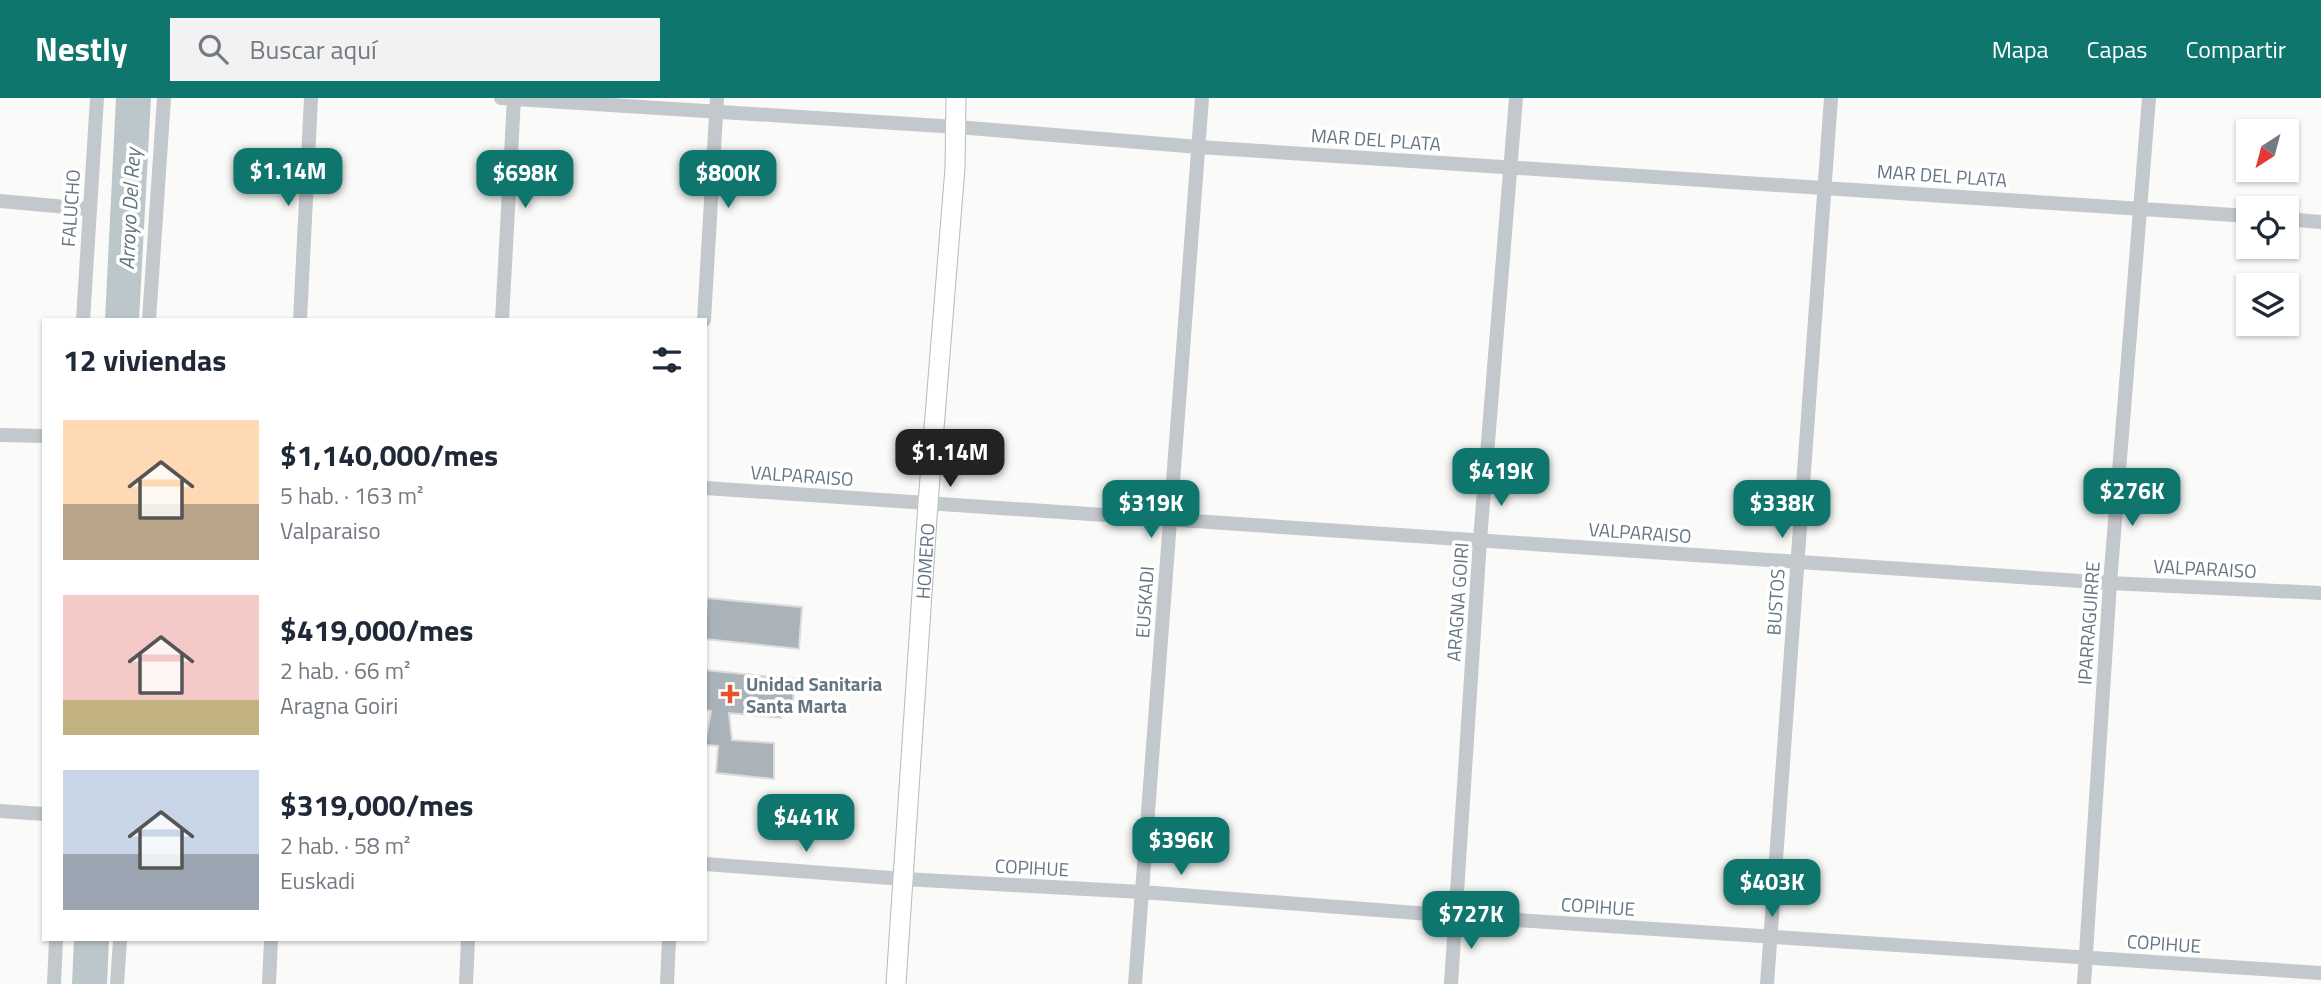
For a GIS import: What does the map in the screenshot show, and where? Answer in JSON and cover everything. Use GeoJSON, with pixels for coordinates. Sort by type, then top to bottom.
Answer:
{"type":"FeatureCollection","features":[{"type":"Feature","properties":{"kind":"main road","name":"HOMERO"},"geometry":{"type":"LineString","coordinates":[[895,984],[957,127],[956,98]]}},
{"type":"Feature","properties":{"kind":"street","name":"FALUCHO"},"geometry":{"type":"LineString","coordinates":[[83,318],[97,98]]}},
{"type":"Feature","properties":{"kind":"street"},"geometry":{"type":"LineString","coordinates":[[149,318],[164,98]]}},
{"type":"Feature","properties":{"kind":"street"},"geometry":{"type":"LineString","coordinates":[[300,318],[311,98]]}},
{"type":"Feature","properties":{"kind":"street","name":"MAR DEL PLATA"},"geometry":{"type":"LineString","coordinates":[[501,98],[717,104],[1199,147],[2236,215]]}},
{"type":"Feature","properties":{"kind":"street"},"geometry":{"type":"LineString","coordinates":[[502,318],[514,98]]}},
{"type":"Feature","properties":{"kind":"street","name":"EUSKADI"},"geometry":{"type":"LineString","coordinates":[[1135,984],[1202,98]]}},
{"type":"Feature","properties":{"kind":"street","name":"ARAGNA GOIRI"},"geometry":{"type":"LineString","coordinates":[[1451,984],[1480,540],[1516,98]]}},
{"type":"Feature","properties":{"kind":"street","name":"BUSTOS"},"geometry":{"type":"LineString","coordinates":[[1766,984],[1831,98]]}},
{"type":"Feature","properties":{"kind":"street","name":"IPARRAGUIRRE"},"geometry":{"type":"LineString","coordinates":[[2084,984],[2110,583],[2149,98]]}},
{"type":"Feature","properties":{"kind":"street"},"geometry":{"type":"LineString","coordinates":[[704,318],[717,104]]}},
{"type":"Feature","properties":{"kind":"street"},"geometry":{"type":"LineString","coordinates":[[0,201],[89,209]]}},
{"type":"Feature","properties":{"kind":"street"},"geometry":{"type":"LineString","coordinates":[[2299,220],[2321,222]]}},
{"type":"Feature","properties":{"kind":"street"},"geometry":{"type":"LineString","coordinates":[[0,435],[42,436]]}},
{"type":"Feature","properties":{"kind":"street","name":"VALPARAISO"},"geometry":{"type":"LineString","coordinates":[[707,488],[1798,563],[2321,593]]}},
{"type":"Feature","properties":{"kind":"street"},"geometry":{"type":"LineString","coordinates":[[0,811],[42,814]]}},
{"type":"Feature","properties":{"kind":"street","name":"COPIHUE"},"geometry":{"type":"LineString","coordinates":[[707,864],[2321,973]]}},
{"type":"Feature","properties":{"kind":"street"},"geometry":{"type":"LineString","coordinates":[[54,984],[56,941]]}},
{"type":"Feature","properties":{"kind":"street"},"geometry":{"type":"LineString","coordinates":[[117,984],[120,941]]}},
{"type":"Feature","properties":{"kind":"street"},"geometry":{"type":"LineString","coordinates":[[269,984],[271,941]]}},
{"type":"Feature","properties":{"kind":"street"},"geometry":{"type":"LineString","coordinates":[[466,984],[468,941]]}},
{"type":"Feature","properties":{"kind":"street"},"geometry":{"type":"LineString","coordinates":[[667,984],[669,941]]}},
{"type":"Feature","properties":{"kind":"water","name":"Arroyo Del Rey"},"geometry":{"type":"Polygon","coordinates":[[[116,98],[151,98],[139,318],[105,318],[116,98]]]}},
{"type":"Feature","properties":{"kind":"water"},"geometry":{"type":"Polygon","coordinates":[[[74,941],[109,941],[107,984],[72,984],[74,941]]]}},
{"type":"Feature","properties":{"kind":"building"},"geometry":{"type":"Polygon","coordinates":[[[707,598],[802,607],[799,649],[707,639],[707,598]]]}},
{"type":"Feature","properties":{"kind":"building"},"geometry":{"type":"Polygon","coordinates":[[[707,670],[795,679],[793,701],[782,700],[781,718],[729,713],[732,740],[774,743],[774,779],[716,773],[718,746],[707,745],[711,711],[707,710],[707,670]]]}},
{"type":"Feature","properties":{"kind":"place","name":"Unidad Sanitaria Santa Marta"},"geometry":{"type":"Point","coordinates":[730,694]}}]}
